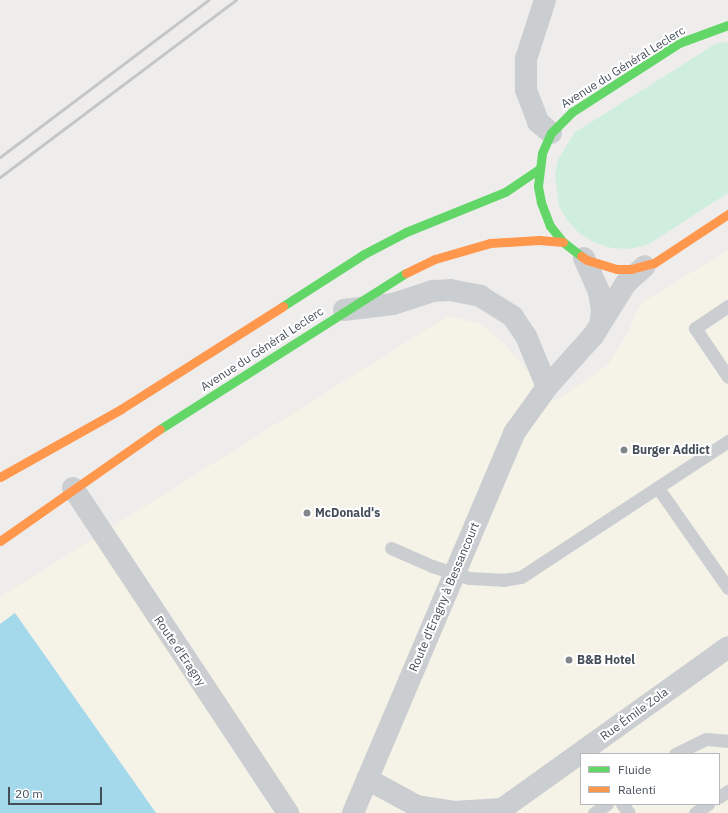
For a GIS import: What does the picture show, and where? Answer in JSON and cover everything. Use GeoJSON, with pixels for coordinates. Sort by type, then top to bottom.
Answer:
{"type":"FeatureCollection","features":[{"type":"Feature","properties":{"kind":"main road","name":"Avenue du Général Leclerc"},"geometry":{"type":"LineString","coordinates":[[728,25],[710,30],[679,44],[572,112],[552,133],[542,152],[538,170],[541,202],[550,226],[563,242],[584,258],[617,269],[645,266],[728,214]]}},
{"type":"Feature","properties":{"kind":"main road","name":"Avenue du Général Leclerc"},"geometry":{"type":"LineString","coordinates":[[0,477],[121,409],[364,254],[406,232],[505,192],[538,170]]}},
{"type":"Feature","properties":{"kind":"main road","name":"Avenue du Général Leclerc"},"geometry":{"type":"LineString","coordinates":[[0,541],[131,447],[409,271],[460,251],[512,240],[563,242]]}},
{"type":"Feature","properties":{"kind":"street"},"geometry":{"type":"LineString","coordinates":[[546,0],[526,59],[526,90],[538,122],[552,133]]}},
{"type":"Feature","properties":{"kind":"street"},"geometry":{"type":"LineString","coordinates":[[584,258],[599,292],[602,312],[600,327]]}},
{"type":"Feature","properties":{"kind":"street","name":"Route d'Eragny à Bessancourt"},"geometry":{"type":"LineString","coordinates":[[353,813],[514,433],[547,387],[578,355],[600,327],[626,283],[645,266]]}},
{"type":"Feature","properties":{"kind":"street"},"geometry":{"type":"LineString","coordinates":[[344,311],[393,304],[433,291],[450,290],[480,296],[513,317],[526,336],[547,387]]}},
{"type":"Feature","properties":{"kind":"street","name":"Route d'Eragny"},"geometry":{"type":"LineString","coordinates":[[74,488],[288,813]]}},
{"type":"Feature","properties":{"kind":"street","name":"Rue Émile Zola"},"geometry":{"type":"LineString","coordinates":[[498,811],[728,647]]}},
{"type":"Feature","properties":{"kind":"street"},"geometry":{"type":"LineString","coordinates":[[367,779],[417,806],[453,812],[498,811]]}},
{"type":"Feature","properties":{"kind":"lane"},"geometry":{"type":"LineString","coordinates":[[728,306],[695,328],[728,377]]}},
{"type":"Feature","properties":{"kind":"lane"},"geometry":{"type":"LineString","coordinates":[[391,548],[453,574],[484,580],[521,577],[658,488],[728,440]]}},
{"type":"Feature","properties":{"kind":"lane"},"geometry":{"type":"LineString","coordinates":[[658,488],[728,588]]}},
{"type":"Feature","properties":{"kind":"lane"},"geometry":{"type":"LineString","coordinates":[[677,753],[706,740],[728,741]]}},
{"type":"Feature","properties":{"kind":"lane"},"geometry":{"type":"LineString","coordinates":[[594,813],[606,805]]}},
{"type":"Feature","properties":{"kind":"lane"},"geometry":{"type":"LineString","coordinates":[[623,805],[629,813]]}},
{"type":"Feature","properties":{"kind":"lane"},"geometry":{"type":"LineString","coordinates":[[695,813],[707,805]]}},
{"type":"Feature","properties":{"kind":"shaded area"},"geometry":{"type":"Polygon","coordinates":[[[728,250],[728,813],[0,813],[0,597],[448,316],[480,324],[503,343],[554,402],[608,365],[626,336],[640,304],[728,250]]]}},
{"type":"Feature","properties":{"kind":"green space"},"geometry":{"type":"Polygon","coordinates":[[[728,42],[728,193],[649,244],[631,249],[612,248],[595,243],[579,233],[567,220],[559,206],[555,175],[558,160],[574,133],[717,43],[728,42]]]}},
{"type":"Feature","properties":{"kind":"water"},"geometry":{"type":"Polygon","coordinates":[[[15,613],[156,813],[0,813],[0,624],[15,613]]]}},
{"type":"Feature","properties":{"kind":"railway"},"geometry":{"type":"LineString","coordinates":[[0,157],[208,0]]}},
{"type":"Feature","properties":{"kind":"railway"},"geometry":{"type":"LineString","coordinates":[[0,177],[236,0]]}},
{"type":"Feature","properties":{"kind":"traffic: fast"},"geometry":{"type":"LineString","coordinates":[[581,256],[563,242],[550,226],[541,202],[538,186],[542,153],[551,133],[572,112],[679,43],[728,25]]}},
{"type":"Feature","properties":{"kind":"traffic: fast"},"geometry":{"type":"LineString","coordinates":[[283,306],[364,254],[406,232],[505,192],[538,170]]}},
{"type":"Feature","properties":{"kind":"traffic: fast"},"geometry":{"type":"LineString","coordinates":[[160,429],[406,273]]}},
{"type":"Feature","properties":{"kind":"traffic: slow"},"geometry":{"type":"LineString","coordinates":[[581,256],[587,260],[617,269],[631,269],[654,263],[728,214]]}},
{"type":"Feature","properties":{"kind":"traffic: slow"},"geometry":{"type":"LineString","coordinates":[[406,273],[435,259],[490,243],[539,240],[563,242]]}},
{"type":"Feature","properties":{"kind":"traffic: slow"},"geometry":{"type":"LineString","coordinates":[[0,477],[121,409],[283,306]]}},
{"type":"Feature","properties":{"kind":"traffic: slow"},"geometry":{"type":"LineString","coordinates":[[0,541],[160,429]]}},
{"type":"Feature","properties":{"kind":"place","name":"Burger Addict"},"geometry":{"type":"Point","coordinates":[624,450]}},
{"type":"Feature","properties":{"kind":"place","name":"McDonald's"},"geometry":{"type":"Point","coordinates":[307,513]}},
{"type":"Feature","properties":{"kind":"place","name":"B&B Hotel"},"geometry":{"type":"Point","coordinates":[569,660]}}]}
